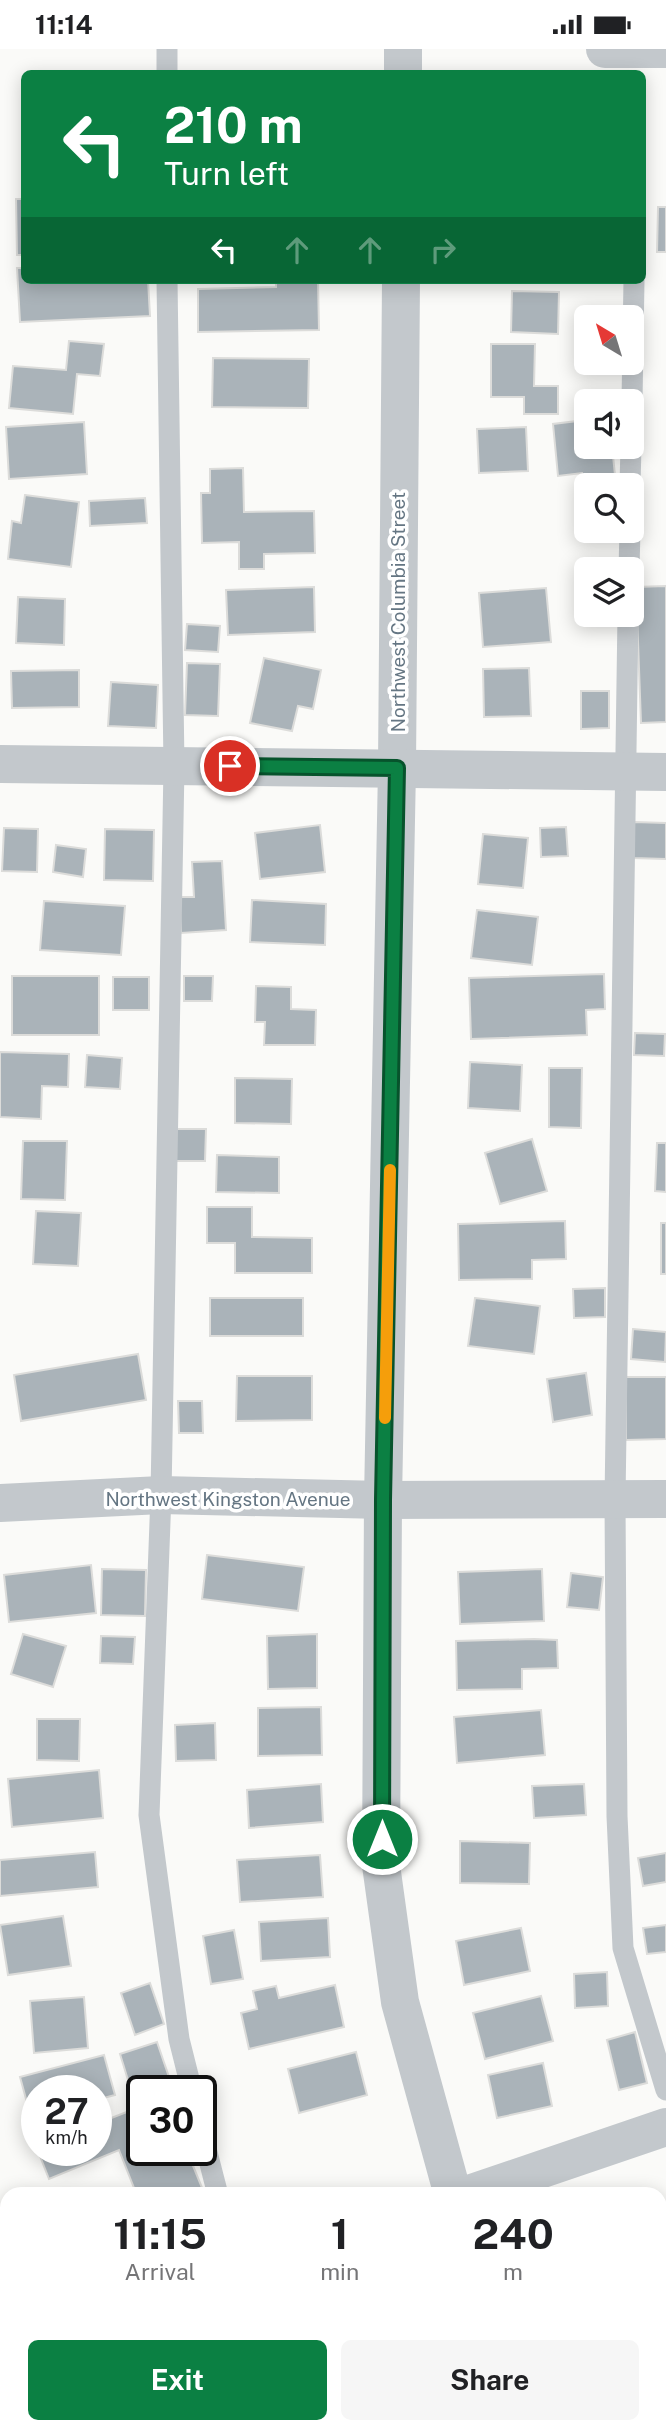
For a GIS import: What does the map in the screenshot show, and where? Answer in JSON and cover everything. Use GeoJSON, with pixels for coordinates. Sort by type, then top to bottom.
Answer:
{"type":"FeatureCollection","features":[{"type":"Feature","properties":{"kind":"street"},"geometry":{"type":"LineString","coordinates":[[402,70],[403,49]]}},
{"type":"Feature","properties":{"kind":"street"},"geometry":{"type":"LineString","coordinates":[[605,49],[666,50]]}},
{"type":"Feature","properties":{"kind":"street","name":"Northwest Columbia Street"},"geometry":{"type":"LineString","coordinates":[[401,284],[397,768],[383,1500],[381,1865],[400,2002],[451,2187]]}},
{"type":"Feature","properties":{"kind":"street"},"geometry":{"type":"LineString","coordinates":[[0,764],[666,772]]}},
{"type":"Feature","properties":{"kind":"street","name":"Northwest Kingston Avenue"},"geometry":{"type":"LineString","coordinates":[[0,1503],[161,1495],[383,1500],[666,1499]]}},
{"type":"Feature","properties":{"kind":"street"},"geometry":{"type":"LineString","coordinates":[[490,2187],[666,2127]]}},
{"type":"Feature","properties":{"kind":"lane"},"geometry":{"type":"LineString","coordinates":[[167,49],[167,70]]}},
{"type":"Feature","properties":{"kind":"lane"},"geometry":{"type":"LineString","coordinates":[[637,49],[637,70]]}},
{"type":"Feature","properties":{"kind":"lane"},"geometry":{"type":"LineString","coordinates":[[167,284],[174,766],[161,1495],[149,1815],[179,2039],[188,2075]]}},
{"type":"Feature","properties":{"kind":"lane"},"geometry":{"type":"LineString","coordinates":[[632,389],[634,284]]}},
{"type":"Feature","properties":{"kind":"lane"},"geometry":{"type":"LineString","coordinates":[[628,627],[615,1500],[617,1816],[623,1948],[666,2090]]}},
{"type":"Feature","properties":{"kind":"lane"},"geometry":{"type":"LineString","coordinates":[[211,2166],[216,2187]]}},
{"type":"Feature","properties":{"kind":"building"},"geometry":{"type":"Polygon","coordinates":[[[16,199],[21,199],[21,255],[17,255],[16,199]]]}},
{"type":"Feature","properties":{"kind":"building"},"geometry":{"type":"Polygon","coordinates":[[[658,207],[666,207],[666,252],[657,252],[658,207]]]}},
{"type":"Feature","properties":{"kind":"building"},"geometry":{"type":"Polygon","coordinates":[[[17,268],[21,268],[21,284],[148,284],[150,316],[20,322],[17,268]]]}},
{"type":"Feature","properties":{"kind":"building"},"geometry":{"type":"Polygon","coordinates":[[[276,284],[318,284],[319,330],[198,332],[198,289],[276,287],[276,284]]]}},
{"type":"Feature","properties":{"kind":"building"},"geometry":{"type":"Polygon","coordinates":[[[512,291],[559,292],[558,334],[511,332],[512,291]]]}},
{"type":"Feature","properties":{"kind":"building"},"geometry":{"type":"Polygon","coordinates":[[[69,341],[104,344],[100,376],[77,374],[73,414],[9,408],[13,366],[66,370],[69,341]]]}},
{"type":"Feature","properties":{"kind":"building"},"geometry":{"type":"Polygon","coordinates":[[[491,344],[535,344],[534,386],[558,386],[558,414],[524,414],[524,397],[491,397],[491,344]]]}},
{"type":"Feature","properties":{"kind":"building"},"geometry":{"type":"Polygon","coordinates":[[[213,358],[309,359],[308,408],[212,407],[213,358]]]}},
{"type":"Feature","properties":{"kind":"building"},"geometry":{"type":"Polygon","coordinates":[[[574,421],[574,459],[613,459],[615,473],[574,473],[558,476],[553,424],[574,421]]]}},
{"type":"Feature","properties":{"kind":"building"},"geometry":{"type":"Polygon","coordinates":[[[84,422],[87,474],[9,479],[6,427],[84,422]]]}},
{"type":"Feature","properties":{"kind":"building"},"geometry":{"type":"Polygon","coordinates":[[[526,427],[528,471],[479,473],[477,429],[526,427]]]}},
{"type":"Feature","properties":{"kind":"building"},"geometry":{"type":"Polygon","coordinates":[[[243,468],[244,512],[314,511],[315,553],[264,554],[264,569],[239,569],[239,542],[202,543],[201,493],[210,493],[210,469],[243,468]]]}},
{"type":"Feature","properties":{"kind":"building"},"geometry":{"type":"Polygon","coordinates":[[[25,495],[79,502],[71,567],[8,559],[12,521],[21,523],[25,495]]]}},
{"type":"Feature","properties":{"kind":"building"},"geometry":{"type":"Polygon","coordinates":[[[145,498],[147,523],[90,526],[89,501],[145,498]]]}},
{"type":"Feature","properties":{"kind":"building"},"geometry":{"type":"Polygon","coordinates":[[[666,586],[666,722],[641,723],[637,627],[644,627],[644,587],[666,586]]]}},
{"type":"Feature","properties":{"kind":"building"},"geometry":{"type":"Polygon","coordinates":[[[314,587],[315,632],[228,635],[226,590],[314,587]]]}},
{"type":"Feature","properties":{"kind":"building"},"geometry":{"type":"Polygon","coordinates":[[[546,588],[551,642],[483,647],[479,593],[546,588]]]}},
{"type":"Feature","properties":{"kind":"building"},"geometry":{"type":"Polygon","coordinates":[[[18,597],[65,599],[64,645],[16,643],[18,597]]]}},
{"type":"Feature","properties":{"kind":"building"},"geometry":{"type":"Polygon","coordinates":[[[187,624],[220,626],[218,652],[185,650],[187,624]]]}},
{"type":"Feature","properties":{"kind":"building"},"geometry":{"type":"Polygon","coordinates":[[[264,658],[321,670],[313,709],[298,706],[292,731],[250,723],[264,658]]]}},
{"type":"Feature","properties":{"kind":"building"},"geometry":{"type":"Polygon","coordinates":[[[187,663],[220,664],[218,716],[185,715],[187,663]]]}},
{"type":"Feature","properties":{"kind":"building"},"geometry":{"type":"Polygon","coordinates":[[[529,668],[531,716],[484,717],[483,669],[529,668]]]}},
{"type":"Feature","properties":{"kind":"building"},"geometry":{"type":"Polygon","coordinates":[[[79,670],[79,707],[12,708],[11,671],[79,670]]]}},
{"type":"Feature","properties":{"kind":"building"},"geometry":{"type":"Polygon","coordinates":[[[111,682],[158,685],[156,728],[108,726],[111,682]]]}},
{"type":"Feature","properties":{"kind":"building"},"geometry":{"type":"Polygon","coordinates":[[[581,691],[609,691],[609,728],[581,729],[581,691]]]}},
{"type":"Feature","properties":{"kind":"building"},"geometry":{"type":"Polygon","coordinates":[[[634,822],[666,823],[666,859],[633,858],[634,822]]]}},
{"type":"Feature","properties":{"kind":"building"},"geometry":{"type":"Polygon","coordinates":[[[320,825],[325,872],[260,879],[255,833],[320,825]]]}},
{"type":"Feature","properties":{"kind":"building"},"geometry":{"type":"Polygon","coordinates":[[[566,827],[568,856],[541,857],[540,828],[566,827]]]}},
{"type":"Feature","properties":{"kind":"building"},"geometry":{"type":"Polygon","coordinates":[[[4,828],[38,829],[37,872],[2,871],[4,828]]]}},
{"type":"Feature","properties":{"kind":"building"},"geometry":{"type":"Polygon","coordinates":[[[105,829],[154,830],[153,881],[104,880],[105,829]]]}},
{"type":"Feature","properties":{"kind":"building"},"geometry":{"type":"Polygon","coordinates":[[[483,834],[528,838],[523,888],[478,884],[483,834]]]}},
{"type":"Feature","properties":{"kind":"building"},"geometry":{"type":"Polygon","coordinates":[[[56,845],[86,849],[83,877],[53,872],[56,845]]]}},
{"type":"Feature","properties":{"kind":"building"},"geometry":{"type":"Polygon","coordinates":[[[222,861],[226,930],[181,933],[179,897],[194,897],[192,862],[222,861]]]}},
{"type":"Feature","properties":{"kind":"building"},"geometry":{"type":"Polygon","coordinates":[[[252,900],[326,904],[325,945],[250,942],[252,900]]]}},
{"type":"Feature","properties":{"kind":"building"},"geometry":{"type":"Polygon","coordinates":[[[44,901],[125,906],[121,955],[40,950],[44,901]]]}},
{"type":"Feature","properties":{"kind":"building"},"geometry":{"type":"Polygon","coordinates":[[[477,910],[538,917],[532,965],[471,958],[477,910]]]}},
{"type":"Feature","properties":{"kind":"building"},"geometry":{"type":"Polygon","coordinates":[[[604,974],[605,1009],[586,1010],[587,1035],[471,1039],[469,978],[604,974]]]}},
{"type":"Feature","properties":{"kind":"building"},"geometry":{"type":"Polygon","coordinates":[[[12,976],[99,976],[99,1035],[12,1035],[12,976]]]}},
{"type":"Feature","properties":{"kind":"building"},"geometry":{"type":"Polygon","coordinates":[[[184,976],[213,976],[212,1001],[184,1001],[184,976]]]}},
{"type":"Feature","properties":{"kind":"building"},"geometry":{"type":"Polygon","coordinates":[[[113,977],[149,977],[149,1010],[113,1010],[113,977]]]}},
{"type":"Feature","properties":{"kind":"building"},"geometry":{"type":"Polygon","coordinates":[[[256,986],[291,987],[291,1009],[316,1010],[315,1045],[264,1045],[265,1022],[255,1022],[256,986]]]}},
{"type":"Feature","properties":{"kind":"building"},"geometry":{"type":"Polygon","coordinates":[[[635,1033],[665,1034],[664,1056],[634,1055],[635,1033]]]}},
{"type":"Feature","properties":{"kind":"building"},"geometry":{"type":"Polygon","coordinates":[[[0,1052],[69,1054],[68,1087],[42,1086],[41,1119],[0,1117],[0,1052]]]}},
{"type":"Feature","properties":{"kind":"building"},"geometry":{"type":"Polygon","coordinates":[[[87,1055],[122,1058],[120,1089],[85,1087],[87,1055]]]}},
{"type":"Feature","properties":{"kind":"building"},"geometry":{"type":"Polygon","coordinates":[[[470,1062],[522,1065],[520,1111],[468,1108],[470,1062]]]}},
{"type":"Feature","properties":{"kind":"building"},"geometry":{"type":"Polygon","coordinates":[[[549,1068],[582,1068],[581,1128],[549,1127],[549,1068]]]}},
{"type":"Feature","properties":{"kind":"building"},"geometry":{"type":"Polygon","coordinates":[[[235,1078],[292,1079],[291,1124],[235,1123],[235,1078]]]}},
{"type":"Feature","properties":{"kind":"building"},"geometry":{"type":"Polygon","coordinates":[[[174,1129],[206,1129],[205,1161],[174,1161],[174,1129]]]}},
{"type":"Feature","properties":{"kind":"building"},"geometry":{"type":"Polygon","coordinates":[[[532,1139],[547,1191],[500,1204],[485,1153],[532,1139]]]}},
{"type":"Feature","properties":{"kind":"building"},"geometry":{"type":"Polygon","coordinates":[[[23,1141],[67,1141],[65,1200],[21,1199],[23,1141]]]}},
{"type":"Feature","properties":{"kind":"building"},"geometry":{"type":"Polygon","coordinates":[[[657,1143],[666,1143],[666,1192],[655,1191],[657,1143]]]}},
{"type":"Feature","properties":{"kind":"building"},"geometry":{"type":"Polygon","coordinates":[[[217,1155],[279,1157],[279,1193],[216,1192],[217,1155]]]}},
{"type":"Feature","properties":{"kind":"building"},"geometry":{"type":"Polygon","coordinates":[[[207,1207],[252,1207],[252,1237],[312,1238],[312,1273],[235,1273],[235,1243],[207,1243],[207,1207]]]}},
{"type":"Feature","properties":{"kind":"building"},"geometry":{"type":"Polygon","coordinates":[[[36,1211],[81,1213],[78,1266],[33,1264],[36,1211]]]}},
{"type":"Feature","properties":{"kind":"building"},"geometry":{"type":"Polygon","coordinates":[[[565,1221],[566,1259],[532,1260],[532,1279],[459,1280],[458,1224],[565,1221]]]}},
{"type":"Feature","properties":{"kind":"building"},"geometry":{"type":"Polygon","coordinates":[[[661,1223],[666,1223],[666,1274],[661,1274],[661,1223]]]}},
{"type":"Feature","properties":{"kind":"building"},"geometry":{"type":"Polygon","coordinates":[[[605,1288],[605,1317],[574,1318],[573,1289],[605,1288]]]}},
{"type":"Feature","properties":{"kind":"building"},"geometry":{"type":"Polygon","coordinates":[[[210,1298],[303,1298],[303,1336],[210,1336],[210,1298]]]}},
{"type":"Feature","properties":{"kind":"building"},"geometry":{"type":"Polygon","coordinates":[[[475,1298],[540,1306],[534,1354],[468,1346],[475,1298]]]}},
{"type":"Feature","properties":{"kind":"building"},"geometry":{"type":"Polygon","coordinates":[[[633,1329],[666,1332],[665,1362],[631,1359],[633,1329]]]}},
{"type":"Feature","properties":{"kind":"building"},"geometry":{"type":"Polygon","coordinates":[[[138,1354],[146,1400],[21,1421],[14,1375],[138,1354]]]}},
{"type":"Feature","properties":{"kind":"building"},"geometry":{"type":"Polygon","coordinates":[[[586,1373],[592,1415],[553,1422],[547,1379],[586,1373]]]}},
{"type":"Feature","properties":{"kind":"building"},"geometry":{"type":"Polygon","coordinates":[[[237,1376],[312,1376],[312,1420],[236,1421],[237,1376]]]}},
{"type":"Feature","properties":{"kind":"building"},"geometry":{"type":"Polygon","coordinates":[[[626,1377],[666,1377],[666,1439],[626,1440],[626,1377]]]}},
{"type":"Feature","properties":{"kind":"building"},"geometry":{"type":"Polygon","coordinates":[[[178,1401],[202,1401],[203,1433],[179,1433],[178,1401]]]}},
{"type":"Feature","properties":{"kind":"building"},"geometry":{"type":"Polygon","coordinates":[[[207,1555],[304,1567],[298,1611],[202,1599],[207,1555]]]}},
{"type":"Feature","properties":{"kind":"building"},"geometry":{"type":"Polygon","coordinates":[[[91,1565],[96,1613],[9,1622],[4,1575],[91,1565]]]}},
{"type":"Feature","properties":{"kind":"building"},"geometry":{"type":"Polygon","coordinates":[[[102,1569],[146,1570],[145,1616],[101,1615],[102,1569]]]}},
{"type":"Feature","properties":{"kind":"building"},"geometry":{"type":"Polygon","coordinates":[[[542,1569],[544,1621],[460,1624],[458,1572],[542,1569]]]}},
{"type":"Feature","properties":{"kind":"building"},"geometry":{"type":"Polygon","coordinates":[[[571,1573],[603,1577],[599,1610],[567,1607],[571,1573]]]}},
{"type":"Feature","properties":{"kind":"building"},"geometry":{"type":"Polygon","coordinates":[[[23,1634],[66,1646],[53,1687],[11,1674],[23,1634]]]}},
{"type":"Feature","properties":{"kind":"building"},"geometry":{"type":"Polygon","coordinates":[[[317,1634],[317,1688],[268,1689],[267,1636],[317,1634]]]}},
{"type":"Feature","properties":{"kind":"building"},"geometry":{"type":"Polygon","coordinates":[[[101,1636],[135,1637],[133,1664],[100,1663],[101,1636]]]}},
{"type":"Feature","properties":{"kind":"building"},"geometry":{"type":"Polygon","coordinates":[[[557,1640],[558,1668],[522,1669],[522,1689],[457,1690],[456,1641],[557,1640]]]}},
{"type":"Feature","properties":{"kind":"building"},"geometry":{"type":"Polygon","coordinates":[[[321,1707],[322,1755],[258,1756],[258,1708],[321,1707]]]}},
{"type":"Feature","properties":{"kind":"building"},"geometry":{"type":"Polygon","coordinates":[[[541,1710],[545,1755],[457,1763],[454,1717],[541,1710]]]}},
{"type":"Feature","properties":{"kind":"building"},"geometry":{"type":"Polygon","coordinates":[[[37,1719],[80,1719],[79,1761],[37,1760],[37,1719]]]}},
{"type":"Feature","properties":{"kind":"building"},"geometry":{"type":"Polygon","coordinates":[[[215,1723],[216,1760],[176,1761],[175,1725],[215,1723]]]}},
{"type":"Feature","properties":{"kind":"building"},"geometry":{"type":"Polygon","coordinates":[[[99,1770],[103,1818],[12,1827],[8,1779],[99,1770]]]}},
{"type":"Feature","properties":{"kind":"building"},"geometry":{"type":"Polygon","coordinates":[[[321,1784],[323,1822],[249,1828],[247,1790],[321,1784]]]}},
{"type":"Feature","properties":{"kind":"building"},"geometry":{"type":"Polygon","coordinates":[[[584,1784],[586,1815],[534,1818],[532,1786],[584,1784]]]}},
{"type":"Feature","properties":{"kind":"building"},"geometry":{"type":"Polygon","coordinates":[[[460,1841],[530,1843],[529,1884],[460,1883],[460,1841]]]}},
{"type":"Feature","properties":{"kind":"building"},"geometry":{"type":"Polygon","coordinates":[[[95,1852],[98,1887],[0,1896],[0,1860],[95,1852]]]}},
{"type":"Feature","properties":{"kind":"building"},"geometry":{"type":"Polygon","coordinates":[[[666,1853],[666,1882],[643,1886],[638,1858],[666,1853]]]}},
{"type":"Feature","properties":{"kind":"building"},"geometry":{"type":"Polygon","coordinates":[[[320,1855],[323,1897],[240,1902],[237,1860],[320,1855]]]}},
{"type":"Feature","properties":{"kind":"building"},"geometry":{"type":"Polygon","coordinates":[[[63,1916],[71,1966],[8,1975],[0,1925],[63,1916]]]}},
{"type":"Feature","properties":{"kind":"building"},"geometry":{"type":"Polygon","coordinates":[[[328,1918],[330,1957],[261,1961],[259,1922],[328,1918]]]}},
{"type":"Feature","properties":{"kind":"building"},"geometry":{"type":"Polygon","coordinates":[[[666,1925],[666,1952],[647,1954],[643,1928],[666,1925]]]}},
{"type":"Feature","properties":{"kind":"building"},"geometry":{"type":"Polygon","coordinates":[[[521,1928],[530,1971],[464,1985],[456,1941],[521,1928]]]}},
{"type":"Feature","properties":{"kind":"building"},"geometry":{"type":"Polygon","coordinates":[[[234,1930],[243,1979],[211,1984],[203,1936],[234,1930]]]}},
{"type":"Feature","properties":{"kind":"building"},"geometry":{"type":"Polygon","coordinates":[[[607,1972],[608,2006],[575,2008],[574,1974],[607,1972]]]}},
{"type":"Feature","properties":{"kind":"building"},"geometry":{"type":"Polygon","coordinates":[[[150,1983],[164,2024],[135,2035],[121,1993],[150,1983]]]}},
{"type":"Feature","properties":{"kind":"building"},"geometry":{"type":"Polygon","coordinates":[[[335,1985],[344,2027],[249,2049],[241,2013],[257,2009],[253,1991],[276,1986],[279,1998],[335,1985]]]}},
{"type":"Feature","properties":{"kind":"building"},"geometry":{"type":"Polygon","coordinates":[[[541,1996],[553,2041],[485,2059],[473,2013],[541,1996]]]}},
{"type":"Feature","properties":{"kind":"building"},"geometry":{"type":"Polygon","coordinates":[[[84,1997],[88,2048],[34,2053],[30,2001],[84,1997]]]}},
{"type":"Feature","properties":{"kind":"building"},"geometry":{"type":"Polygon","coordinates":[[[635,2032],[647,2083],[619,2090],[607,2040],[635,2032]]]}},
{"type":"Feature","properties":{"kind":"building"},"geometry":{"type":"Polygon","coordinates":[[[157,2042],[168,2075],[126,2075],[120,2054],[157,2042]]]}},
{"type":"Feature","properties":{"kind":"building"},"geometry":{"type":"Polygon","coordinates":[[[356,2052],[367,2095],[299,2113],[288,2069],[356,2052]]]}},
{"type":"Feature","properties":{"kind":"building"},"geometry":{"type":"Polygon","coordinates":[[[104,2055],[110,2075],[28,2075],[104,2055]]]}},
{"type":"Feature","properties":{"kind":"building"},"geometry":{"type":"Polygon","coordinates":[[[543,2063],[552,2106],[497,2118],[488,2075],[543,2063]]]}},
{"type":"Feature","properties":{"kind":"building"},"geometry":{"type":"Polygon","coordinates":[[[126,2112],[126,2166],[193,2166],[202,2187],[134,2187],[119,2150],[112,2153],[112,2118],[126,2112]]]}},
{"type":"Feature","properties":{"kind":"building"},"geometry":{"type":"Polygon","coordinates":[[[44,2166],[80,2166],[49,2179],[44,2166]]]}},
{"type":"Feature","properties":{"kind":"slow traffic"},"geometry":{"type":"LineString","coordinates":[[385,1418],[390,1170]]}},
{"type":"Feature","properties":{"kind":"route"},"geometry":{"type":"LineString","coordinates":[[230,766],[397,768],[383,1500],[382,1839]]}}]}
